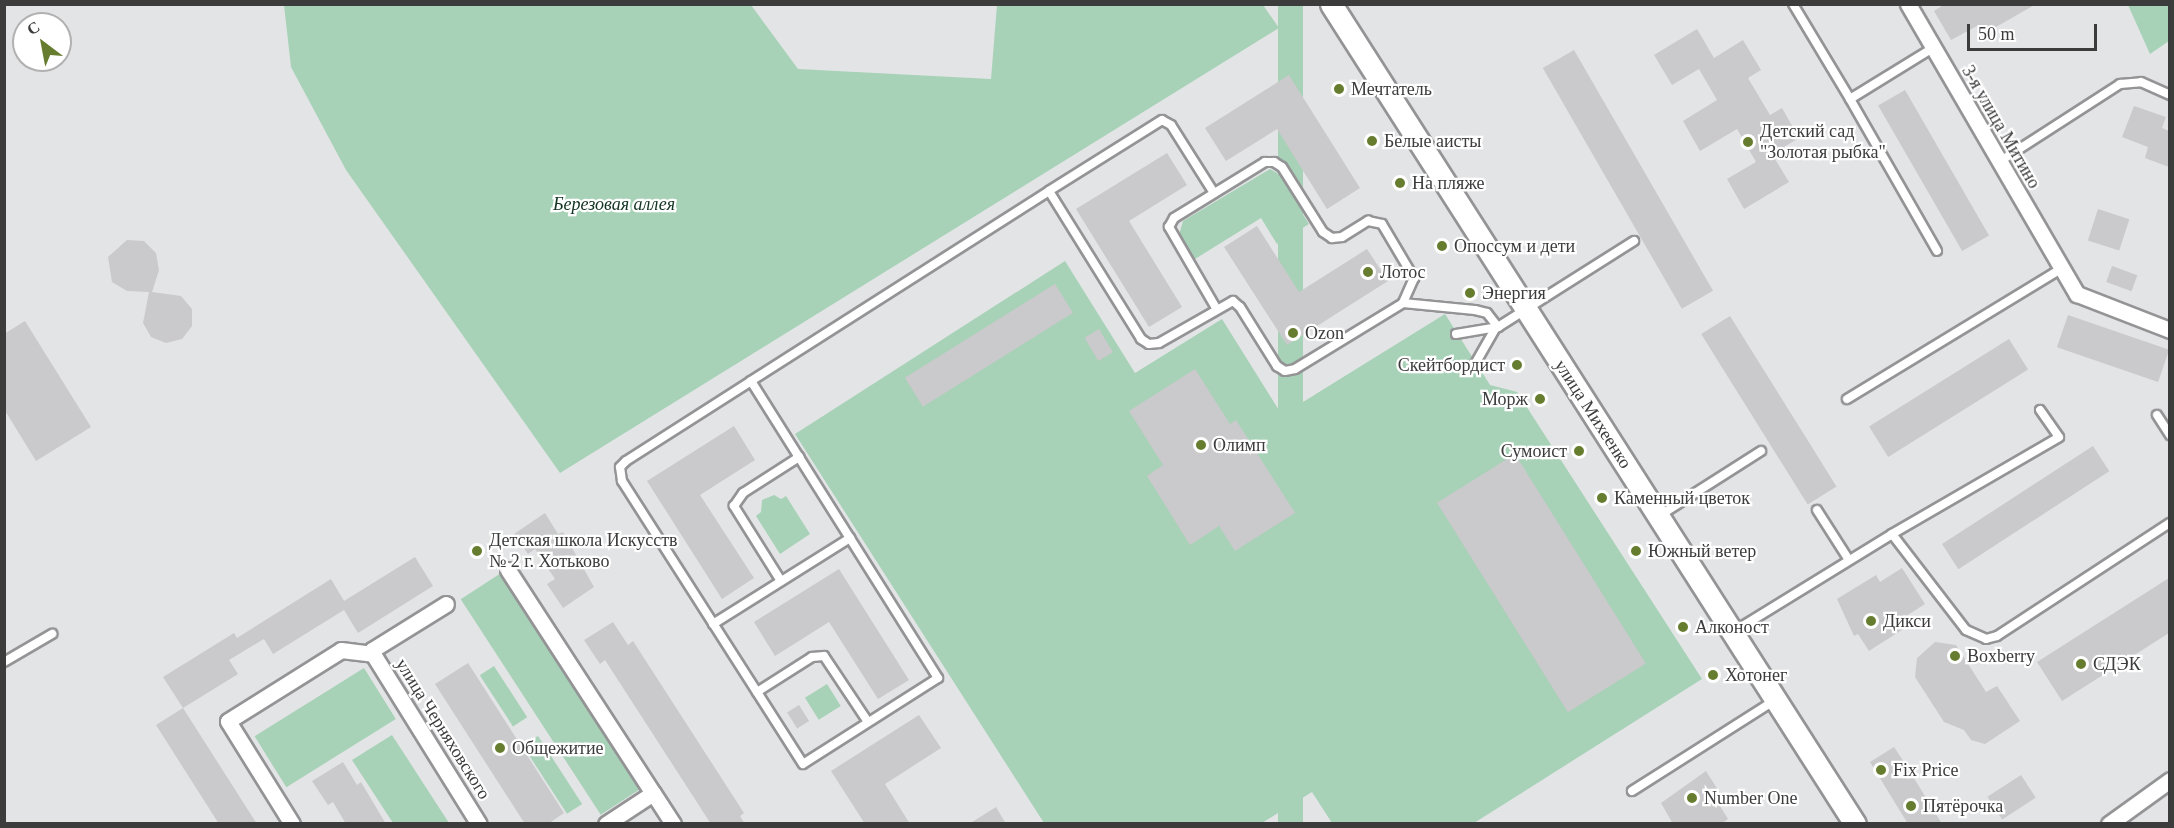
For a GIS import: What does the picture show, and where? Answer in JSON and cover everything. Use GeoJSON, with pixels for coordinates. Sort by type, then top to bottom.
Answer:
{"type":"FeatureCollection","features":[{"type":"Feature","properties":{"kind":"street","name":"улица Михеенко"},"geometry":{"type":"LineString","coordinates":[[1331,4],[1855,824]]}},
{"type":"Feature","properties":{"kind":"street","name":"3-я улица Митино"},"geometry":{"type":"LineString","coordinates":[[1908,4],[2077,294],[2085,300],[2169,330]]}},
{"type":"Feature","properties":{"kind":"street"},"geometry":{"type":"LineString","coordinates":[[508,570],[674,824]]}},
{"type":"Feature","properties":{"kind":"street"},"geometry":{"type":"LineString","coordinates":[[373,654],[372,650],[446,604]]}},
{"type":"Feature","properties":{"kind":"street","name":"улица Черняховского"},"geometry":{"type":"LineString","coordinates":[[292,824],[228,721],[341,650],[373,654],[479,824]]}},
{"type":"Feature","properties":{"kind":"street"},"geometry":{"type":"LineString","coordinates":[[2109,824],[2169,780]]}},
{"type":"Feature","properties":{"kind":"street"},"geometry":{"type":"LineString","coordinates":[[606,824],[653,793]]}},
{"type":"Feature","properties":{"kind":"lane"},"geometry":{"type":"LineString","coordinates":[[1793,4],[1937,251]]}},
{"type":"Feature","properties":{"kind":"lane"},"geometry":{"type":"LineString","coordinates":[[1850,99],[1933,48]]}},
{"type":"Feature","properties":{"kind":"lane"},"geometry":{"type":"LineString","coordinates":[[1999,162],[2120,84],[2141,82],[2169,95]]}},
{"type":"Feature","properties":{"kind":"lane"},"geometry":{"type":"LineString","coordinates":[[751,381],[938,678],[803,764],[619,475],[626,461],[751,381],[1049,191],[1162,120],[1171,125],[1214,194]]}},
{"type":"Feature","properties":{"kind":"lane"},"geometry":{"type":"LineString","coordinates":[[1049,191],[1141,339],[1149,344],[1159,343],[1216,308],[1233,301],[1240,307],[1277,366],[1285,371],[1295,369],[1402,303],[1413,285],[1412,272],[1376,220],[1332,238],[1323,232],[1282,167],[1274,162],[1265,162],[1174,218],[1169,227],[1216,308]]}},
{"type":"Feature","properties":{"kind":"lane"},"geometry":{"type":"LineString","coordinates":[[1456,334],[1498,327],[1634,241]]}},
{"type":"Feature","properties":{"kind":"lane"},"geometry":{"type":"LineString","coordinates":[[1847,399],[2061,269]]}},
{"type":"Feature","properties":{"kind":"lane"},"geometry":{"type":"LineString","coordinates":[[1402,303],[1487,313],[1498,327]]}},
{"type":"Feature","properties":{"kind":"lane"},"geometry":{"type":"LineString","coordinates":[[1475,364],[1498,327]]}},
{"type":"Feature","properties":{"kind":"lane"},"geometry":{"type":"LineString","coordinates":[[1732,633],[1892,534],[2058,437],[2040,410]]}},
{"type":"Feature","properties":{"kind":"lane"},"geometry":{"type":"LineString","coordinates":[[2157,415],[2169,435]]}},
{"type":"Feature","properties":{"kind":"lane"},"geometry":{"type":"LineString","coordinates":[[1658,517],[1761,451]]}},
{"type":"Feature","properties":{"kind":"lane"},"geometry":{"type":"LineString","coordinates":[[781,581],[734,506],[743,493],[799,457]]}},
{"type":"Feature","properties":{"kind":"lane"},"geometry":{"type":"LineString","coordinates":[[1817,510],[1849,560]]}},
{"type":"Feature","properties":{"kind":"lane"},"geometry":{"type":"LineString","coordinates":[[1892,534],[1966,630],[1986,639],[1997,636],[2169,523]]}},
{"type":"Feature","properties":{"kind":"lane"},"geometry":{"type":"LineString","coordinates":[[713,624],[850,538]]}},
{"type":"Feature","properties":{"kind":"lane"},"geometry":{"type":"LineString","coordinates":[[4,662],[52,634]]}},
{"type":"Feature","properties":{"kind":"lane"},"geometry":{"type":"LineString","coordinates":[[757,692],[812,657],[824,656],[868,722]]}},
{"type":"Feature","properties":{"kind":"lane"},"geometry":{"type":"LineString","coordinates":[[1632,791],[1775,700]]}},
{"type":"Feature","properties":{"kind":"green space","name":"Березовая аллея"},"geometry":{"type":"Polygon","coordinates":[[[284,5],[751,5],[798,69],[991,79],[997,5],[1263,5],[1279,28],[560,473],[346,170],[291,67],[284,5]]]}},
{"type":"Feature","properties":{"kind":"green space"},"geometry":{"type":"Polygon","coordinates":[[[1278,5],[1303,5],[1303,824],[1278,824],[1278,5]]]}},
{"type":"Feature","properties":{"kind":"green space"},"geometry":{"type":"Polygon","coordinates":[[[2128,5],[2169,5],[2169,41],[2150,54],[2128,5]]]}},
{"type":"Feature","properties":{"kind":"green space"},"geometry":{"type":"Polygon","coordinates":[[[1270,169],[1277,173],[1309,224],[1277,244],[1261,218],[1195,259],[1179,235],[1183,221],[1270,169]]]}},
{"type":"Feature","properties":{"kind":"green space"},"geometry":{"type":"Polygon","coordinates":[[[1065,261],[1135,373],[1222,319],[1282,415],[1445,314],[1490,385],[1517,392],[1702,679],[1474,823],[1332,823],[1312,792],[1262,823],[1044,823],[795,434],[1065,261]]]}},
{"type":"Feature","properties":{"kind":"green space"},"geometry":{"type":"Polygon","coordinates":[[[774,495],[781,499],[786,496],[810,534],[780,554],[756,516],[761,512],[762,500],[774,495]]]}},
{"type":"Feature","properties":{"kind":"green space"},"geometry":{"type":"Polygon","coordinates":[[[501,573],[641,789],[601,815],[461,599],[501,573]]]}},
{"type":"Feature","properties":{"kind":"green space"},"geometry":{"type":"Polygon","coordinates":[[[494,666],[527,717],[513,726],[480,675],[494,666]]]}},
{"type":"Feature","properties":{"kind":"green space"},"geometry":{"type":"Polygon","coordinates":[[[364,668],[396,719],[286,787],[255,736],[364,668]]]}},
{"type":"Feature","properties":{"kind":"green space"},"geometry":{"type":"Polygon","coordinates":[[[827,684],[841,706],[819,720],[805,698],[827,684]]]}},
{"type":"Feature","properties":{"kind":"green space"},"geometry":{"type":"Polygon","coordinates":[[[392,735],[449,823],[393,823],[352,760],[392,735]]]}},
{"type":"Feature","properties":{"kind":"green space"},"geometry":{"type":"Polygon","coordinates":[[[538,736],[582,804],[567,814],[523,746],[538,736]]]}},
{"type":"Feature","properties":{"kind":"building"},"geometry":{"type":"Polygon","coordinates":[[[1945,4],[2036,4],[1982,35],[1977,26],[1951,40],[1934,11],[1945,4]]]}},
{"type":"Feature","properties":{"kind":"building"},"geometry":{"type":"Polygon","coordinates":[[[1697,29],[1714,58],[1743,40],[1761,70],[1748,78],[1770,115],[1782,108],[1799,138],[1772,154],[1789,182],[1744,209],[1727,179],[1756,162],[1737,129],[1700,151],[1683,121],[1717,100],[1699,69],[1672,85],[1654,55],[1697,29]]]}},
{"type":"Feature","properties":{"kind":"building"},"geometry":{"type":"Polygon","coordinates":[[[1574,50],[1713,291],[1682,309],[1543,68],[1574,50]]]}},
{"type":"Feature","properties":{"kind":"building"},"geometry":{"type":"Polygon","coordinates":[[[1289,75],[1360,188],[1327,209],[1277,129],[1226,161],[1205,128],[1289,75]]]}},
{"type":"Feature","properties":{"kind":"building"},"geometry":{"type":"Polygon","coordinates":[[[1905,90],[1989,235],[1962,251],[1878,106],[1905,90]]]}},
{"type":"Feature","properties":{"kind":"building"},"geometry":{"type":"Polygon","coordinates":[[[2134,106],[2166,117],[2162,128],[2169,131],[2169,167],[2145,158],[2148,147],[2122,137],[2134,106]]]}},
{"type":"Feature","properties":{"kind":"building"},"geometry":{"type":"Polygon","coordinates":[[[1167,153],[1187,185],[1129,221],[1182,307],[1149,327],[1076,209],[1167,153]]]}},
{"type":"Feature","properties":{"kind":"building"},"geometry":{"type":"Polygon","coordinates":[[[2098,209],[2129,219],[2119,251],[2088,240],[2098,209]]]}},
{"type":"Feature","properties":{"kind":"building"},"geometry":{"type":"Polygon","coordinates":[[[1257,226],[1299,292],[1367,249],[1388,281],[1287,345],[1224,247],[1257,226]]]}},
{"type":"Feature","properties":{"kind":"building"},"geometry":{"type":"Polygon","coordinates":[[[127,240],[144,241],[156,253],[159,270],[152,292],[181,296],[192,309],[192,326],[182,339],[166,343],[151,337],[143,323],[149,292],[127,291],[112,282],[108,257],[127,240]]]}},
{"type":"Feature","properties":{"kind":"building"},"geometry":{"type":"Polygon","coordinates":[[[2112,266],[2137,275],[2132,291],[2106,282],[2112,266]]]}},
{"type":"Feature","properties":{"kind":"building"},"geometry":{"type":"Polygon","coordinates":[[[1055,284],[1073,313],[923,407],[905,378],[1055,284]]]}},
{"type":"Feature","properties":{"kind":"building"},"geometry":{"type":"Polygon","coordinates":[[[2068,315],[2169,350],[2158,382],[2057,347],[2068,315]]]}},
{"type":"Feature","properties":{"kind":"building"},"geometry":{"type":"Polygon","coordinates":[[[1730,316],[1837,486],[1808,504],[1701,334],[1730,316]]]}},
{"type":"Feature","properties":{"kind":"building"},"geometry":{"type":"Polygon","coordinates":[[[25,321],[91,427],[36,461],[4,409],[4,334],[25,321]]]}},
{"type":"Feature","properties":{"kind":"building"},"geometry":{"type":"Polygon","coordinates":[[[1099,329],[1113,352],[1098,361],[1084,338],[1099,329]]]}},
{"type":"Feature","properties":{"kind":"building"},"geometry":{"type":"Polygon","coordinates":[[[2009,339],[2028,370],[1888,457],[1869,426],[2009,339]]]}},
{"type":"Feature","properties":{"kind":"building","name":"Олимп"},"geometry":{"type":"Polygon","coordinates":[[[1195,369],[1230,424],[1236,420],[1295,513],[1235,551],[1219,526],[1190,545],[1147,476],[1163,465],[1129,411],[1195,369]]]}},
{"type":"Feature","properties":{"kind":"building"},"geometry":{"type":"Polygon","coordinates":[[[734,426],[755,460],[700,495],[754,578],[722,599],[647,481],[734,426]]]}},
{"type":"Feature","properties":{"kind":"building"},"geometry":{"type":"Polygon","coordinates":[[[2093,446],[2109,471],[1958,569],[1942,544],[2093,446]]]}},
{"type":"Feature","properties":{"kind":"building"},"geometry":{"type":"Polygon","coordinates":[[[1515,454],[1646,663],[1568,712],[1437,503],[1515,454]]]}},
{"type":"Feature","properties":{"kind":"building"},"geometry":{"type":"Polygon","coordinates":[[[545,513],[558,534],[563,532],[594,587],[563,608],[547,584],[555,579],[535,549],[528,554],[514,534],[545,513]]]}},
{"type":"Feature","properties":{"kind":"building"},"geometry":{"type":"Polygon","coordinates":[[[415,557],[433,586],[358,633],[344,610],[273,654],[264,639],[229,660],[238,674],[183,708],[163,677],[234,633],[237,638],[331,579],[344,601],[415,557]]]}},
{"type":"Feature","properties":{"kind":"building"},"geometry":{"type":"Polygon","coordinates":[[[1902,568],[1925,604],[1903,618],[1908,626],[1869,651],[1858,634],[1854,636],[1837,599],[1876,575],[1880,582],[1902,568]]]}},
{"type":"Feature","properties":{"kind":"building"},"geometry":{"type":"Polygon","coordinates":[[[839,569],[909,680],[878,699],[829,622],[775,656],[754,622],[839,569]]]}},
{"type":"Feature","properties":{"kind":"building"},"geometry":{"type":"Polygon","coordinates":[[[2169,578],[2169,633],[2062,701],[2037,662],[2169,578]]]}},
{"type":"Feature","properties":{"kind":"building"},"geometry":{"type":"Polygon","coordinates":[[[613,622],[628,645],[633,641],[744,813],[740,816],[745,824],[711,824],[605,660],[600,664],[584,640],[613,622]]]}},
{"type":"Feature","properties":{"kind":"building"},"geometry":{"type":"Polygon","coordinates":[[[1935,642],[1956,645],[1986,692],[1997,686],[2020,721],[1985,744],[1971,740],[1964,730],[1944,722],[1915,677],[1917,658],[1935,642]]]}},
{"type":"Feature","properties":{"kind":"building","name":"Общежитие"},"geometry":{"type":"Polygon","coordinates":[[[468,663],[564,813],[548,824],[525,824],[435,684],[468,663]]]}},
{"type":"Feature","properties":{"kind":"building"},"geometry":{"type":"Polygon","coordinates":[[[799,705],[809,721],[797,729],[787,712],[799,705]]]}},
{"type":"Feature","properties":{"kind":"building"},"geometry":{"type":"Polygon","coordinates":[[[183,708],[257,824],[219,824],[156,725],[183,708]]]}},
{"type":"Feature","properties":{"kind":"building"},"geometry":{"type":"Polygon","coordinates":[[[919,715],[941,748],[885,784],[910,824],[865,824],[831,771],[919,715]]]}},
{"type":"Feature","properties":{"kind":"building"},"geometry":{"type":"Polygon","coordinates":[[[1894,747],[1942,824],[1908,824],[1870,762],[1894,747]]]}},
{"type":"Feature","properties":{"kind":"building"},"geometry":{"type":"Polygon","coordinates":[[[343,762],[357,785],[361,782],[386,824],[346,824],[333,802],[328,805],[312,781],[343,762]]]}},
{"type":"Feature","properties":{"kind":"building","name":"Number One"},"geometry":{"type":"Polygon","coordinates":[[[1706,771],[1718,790],[1712,793],[1728,819],[1721,824],[1673,824],[1661,803],[1706,771]]]}},
{"type":"Feature","properties":{"kind":"building"},"geometry":{"type":"Polygon","coordinates":[[[2021,775],[2036,798],[2002,819],[1987,797],[2021,775]]]}},
{"type":"Feature","properties":{"kind":"building"},"geometry":{"type":"Polygon","coordinates":[[[996,807],[1006,824],[969,824],[996,807]]]}},
{"type":"Feature","properties":{"kind":"place","name":"Мечтатель"},"geometry":{"type":"Point","coordinates":[1339,89]}},
{"type":"Feature","properties":{"kind":"place","name":"Белые аисты"},"geometry":{"type":"Point","coordinates":[1372,141]}},
{"type":"Feature","properties":{"kind":"place","name":"Детский сад \"Золотая рыбка\""},"geometry":{"type":"Point","coordinates":[1748,142]}},
{"type":"Feature","properties":{"kind":"place","name":"На пляже"},"geometry":{"type":"Point","coordinates":[1400,183]}},
{"type":"Feature","properties":{"kind":"place","name":"Опоссум и дети"},"geometry":{"type":"Point","coordinates":[1442,246]}},
{"type":"Feature","properties":{"kind":"place","name":"Лотос"},"geometry":{"type":"Point","coordinates":[1368,272]}},
{"type":"Feature","properties":{"kind":"place","name":"Энергия"},"geometry":{"type":"Point","coordinates":[1470,293]}},
{"type":"Feature","properties":{"kind":"place","name":"Ozon"},"geometry":{"type":"Point","coordinates":[1293,333]}},
{"type":"Feature","properties":{"kind":"place","name":"Скейтбордист"},"geometry":{"type":"Point","coordinates":[1517,365]}},
{"type":"Feature","properties":{"kind":"place","name":"Морж"},"geometry":{"type":"Point","coordinates":[1540,399]}},
{"type":"Feature","properties":{"kind":"place","name":"Олимп"},"geometry":{"type":"Point","coordinates":[1201,445]}},
{"type":"Feature","properties":{"kind":"place","name":"Сумоист"},"geometry":{"type":"Point","coordinates":[1579,451]}},
{"type":"Feature","properties":{"kind":"place","name":"Каменный цветок"},"geometry":{"type":"Point","coordinates":[1602,498]}},
{"type":"Feature","properties":{"kind":"place","name":"Детская школа Искусств № 2 г. Хотьково"},"geometry":{"type":"Point","coordinates":[477,551]}},
{"type":"Feature","properties":{"kind":"place","name":"Южный ветер"},"geometry":{"type":"Point","coordinates":[1636,551]}},
{"type":"Feature","properties":{"kind":"place","name":"Дикси"},"geometry":{"type":"Point","coordinates":[1871,621]}},
{"type":"Feature","properties":{"kind":"place","name":"Алконост"},"geometry":{"type":"Point","coordinates":[1683,627]}},
{"type":"Feature","properties":{"kind":"place","name":"Boxberry"},"geometry":{"type":"Point","coordinates":[1955,656]}},
{"type":"Feature","properties":{"kind":"place","name":"СДЭК"},"geometry":{"type":"Point","coordinates":[2081,664]}},
{"type":"Feature","properties":{"kind":"place","name":"Хотонег"},"geometry":{"type":"Point","coordinates":[1713,675]}},
{"type":"Feature","properties":{"kind":"place","name":"Общежитие"},"geometry":{"type":"Point","coordinates":[500,748]}},
{"type":"Feature","properties":{"kind":"place","name":"Fix Price"},"geometry":{"type":"Point","coordinates":[1881,770]}},
{"type":"Feature","properties":{"kind":"place","name":"Number One"},"geometry":{"type":"Point","coordinates":[1692,798]}},
{"type":"Feature","properties":{"kind":"place","name":"Пятёрочка"},"geometry":{"type":"Point","coordinates":[1911,806]}}]}
